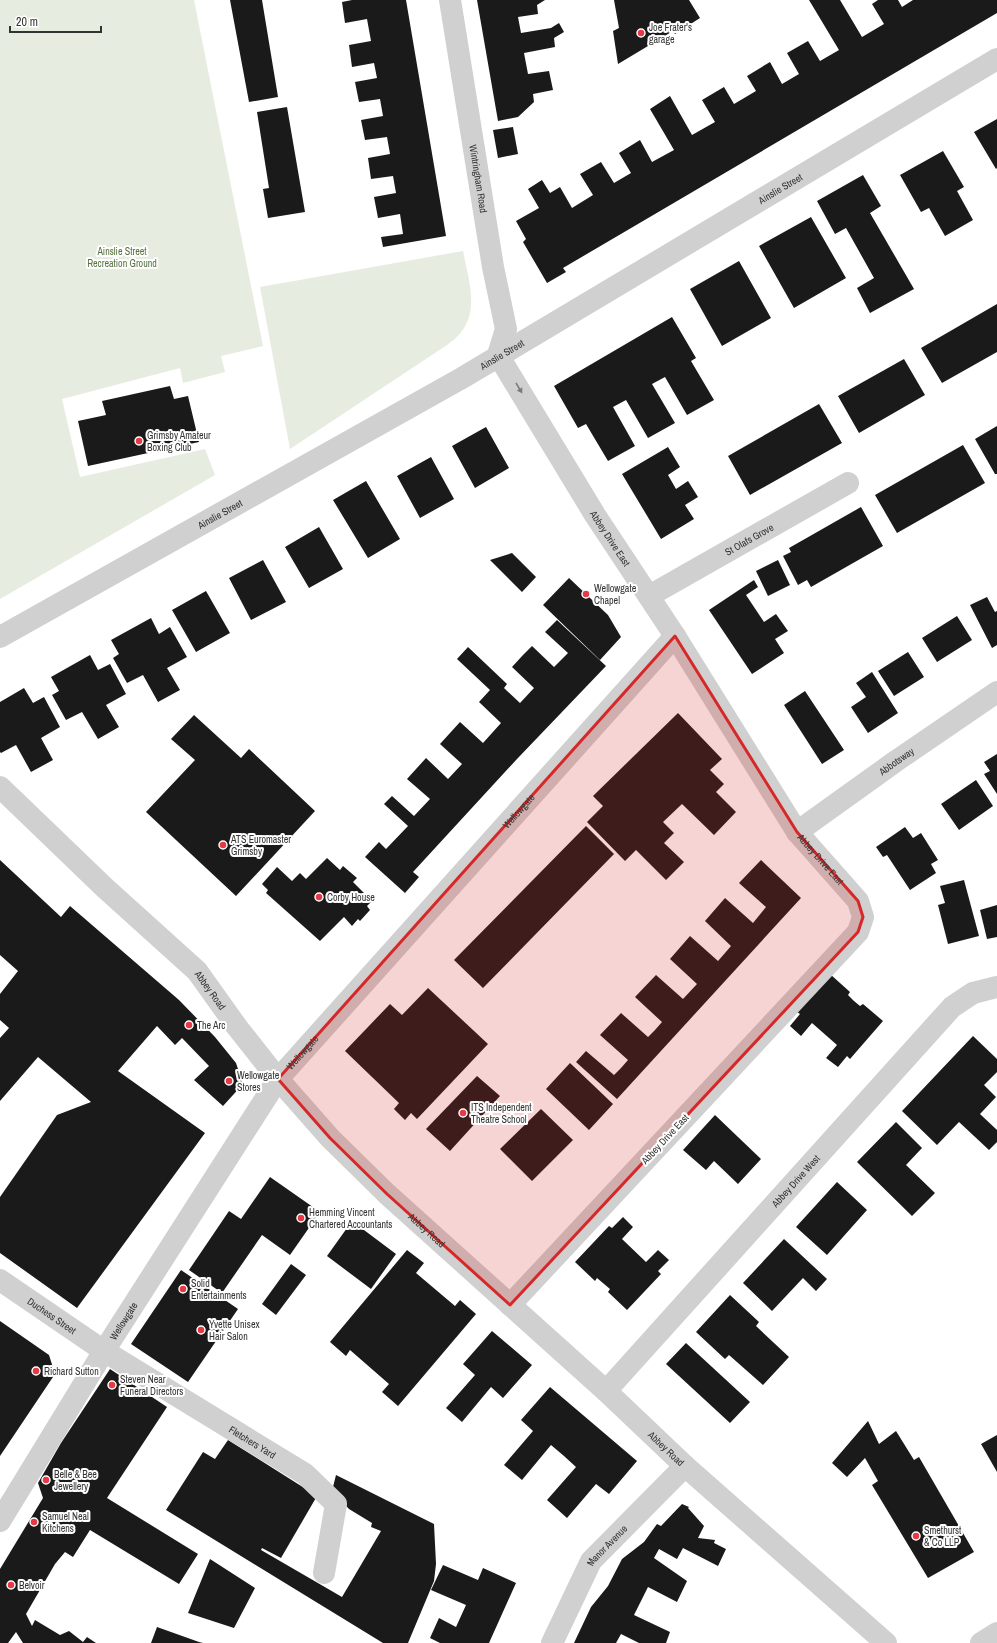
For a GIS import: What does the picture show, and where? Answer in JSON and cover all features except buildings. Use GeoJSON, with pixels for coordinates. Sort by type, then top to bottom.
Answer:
{"type":"FeatureCollection","features":[{"type":"Feature","properties":{"kind":"street","name":"Wintringham Road"},"geometry":{"type":"LineString","coordinates":[[450,0],[493,266],[506,329],[498,355]]}},
{"type":"Feature","properties":{"kind":"street","name":"Ainslie Street"},"geometry":{"type":"LineString","coordinates":[[0,637],[462,378],[498,355],[997,59]]}},
{"type":"Feature","properties":{"kind":"street","name":"Abbey Drive East"},"geometry":{"type":"LineString","coordinates":[[498,355],[594,515],[676,636],[797,832],[858,901],[863,917],[858,932],[510,1305]]}},
{"type":"Feature","properties":{"kind":"street","name":"St Olafs Grove"},"geometry":{"type":"LineString","coordinates":[[649,596],[848,483]]}},
{"type":"Feature","properties":{"kind":"street","name":"Wellowgate"},"geometry":{"type":"LineString","coordinates":[[0,1521],[104,1351],[278,1079],[676,636]]}},
{"type":"Feature","properties":{"kind":"street","name":"Abbotsway"},"geometry":{"type":"LineString","coordinates":[[797,832],[896,761],[997,692]]}},
{"type":"Feature","properties":{"kind":"street","name":"Abbey Road"},"geometry":{"type":"LineString","coordinates":[[0,787],[105,888],[197,971],[236,1027],[278,1079],[330,1138],[387,1194],[606,1391],[685,1466],[886,1643]]}},
{"type":"Feature","properties":{"kind":"street","name":"Abbey Drive West"},"geometry":{"type":"LineString","coordinates":[[606,1391],[952,1007],[973,993],[997,987]]}},
{"type":"Feature","properties":{"kind":"street","name":"Duchess Street"},"geometry":{"type":"LineString","coordinates":[[0,1280],[104,1351]]}},
{"type":"Feature","properties":{"kind":"street","name":"Fletchers Yard"},"geometry":{"type":"LineString","coordinates":[[104,1351],[305,1474],[336,1504],[324,1572]]}},
{"type":"Feature","properties":{"kind":"street","name":"Manor Avenue"},"geometry":{"type":"LineString","coordinates":[[552,1643],[591,1561],[685,1466]]}},
{"type":"Feature","properties":{"kind":"street"},"geometry":{"type":"LineString","coordinates":[[981,1643],[997,1633]]}},
{"type":"Feature","properties":{"kind":"highlighted area"},"geometry":{"type":"Polygon","coordinates":[[[675,636],[797,832],[858,901],[863,917],[858,932],[510,1305],[387,1194],[330,1138],[278,1079],[675,636]]]}},
{"type":"Feature","properties":{"kind":"green space","name":"Ainslie Street Recreation Ground"},"geometry":{"type":"Polygon","coordinates":[[[0,0],[194,0],[263,346],[221,356],[225,372],[183,383],[180,368],[62,399],[80,477],[205,449],[215,475],[0,599],[0,0]]]}},
{"type":"Feature","properties":{"kind":"green space"},"geometry":{"type":"Polygon","coordinates":[[[463,251],[471,290],[471,302],[470,314],[466,325],[458,336],[447,345],[290,449],[260,287],[463,251]]]}},
{"type":"Feature","properties":{"kind":"place","name":"Joe Frater's garage"},"geometry":{"type":"Point","coordinates":[641,33]}},
{"type":"Feature","properties":{"kind":"place","name":"Grimsby Amateur Boxing Club"},"geometry":{"type":"Point","coordinates":[139,441]}},
{"type":"Feature","properties":{"kind":"place","name":"Wellowgate Chapel"},"geometry":{"type":"Point","coordinates":[586,594]}},
{"type":"Feature","properties":{"kind":"place","name":"ATS Euromaster Grimsby"},"geometry":{"type":"Point","coordinates":[223,845]}},
{"type":"Feature","properties":{"kind":"place","name":"Corby House"},"geometry":{"type":"Point","coordinates":[319,897]}},
{"type":"Feature","properties":{"kind":"place","name":"The Arc"},"geometry":{"type":"Point","coordinates":[189,1025]}},
{"type":"Feature","properties":{"kind":"place","name":"Wellowgate Stores"},"geometry":{"type":"Point","coordinates":[229,1081]}},
{"type":"Feature","properties":{"kind":"place","name":"ITS Independent Theatre School"},"geometry":{"type":"Point","coordinates":[463,1113]}},
{"type":"Feature","properties":{"kind":"place","name":"Hemming Vincent Chartered Accountants"},"geometry":{"type":"Point","coordinates":[301,1218]}},
{"type":"Feature","properties":{"kind":"place","name":"Solid Entertainments"},"geometry":{"type":"Point","coordinates":[183,1289]}},
{"type":"Feature","properties":{"kind":"place","name":"Yvette Unisex Hair Salon"},"geometry":{"type":"Point","coordinates":[201,1330]}},
{"type":"Feature","properties":{"kind":"place","name":"Richard Sutton"},"geometry":{"type":"Point","coordinates":[36,1371]}},
{"type":"Feature","properties":{"kind":"place","name":"Steven Near Funeral Directors"},"geometry":{"type":"Point","coordinates":[112,1385]}},
{"type":"Feature","properties":{"kind":"place","name":"Belle & Bee Jewellery"},"geometry":{"type":"Point","coordinates":[46,1480]}},
{"type":"Feature","properties":{"kind":"place","name":"Samuel Neal Kitchens"},"geometry":{"type":"Point","coordinates":[34,1522]}},
{"type":"Feature","properties":{"kind":"place","name":"Smethurst & Co LLP"},"geometry":{"type":"Point","coordinates":[916,1536]}},
{"type":"Feature","properties":{"kind":"place","name":"Belvoir"},"geometry":{"type":"Point","coordinates":[11,1585]}}]}
